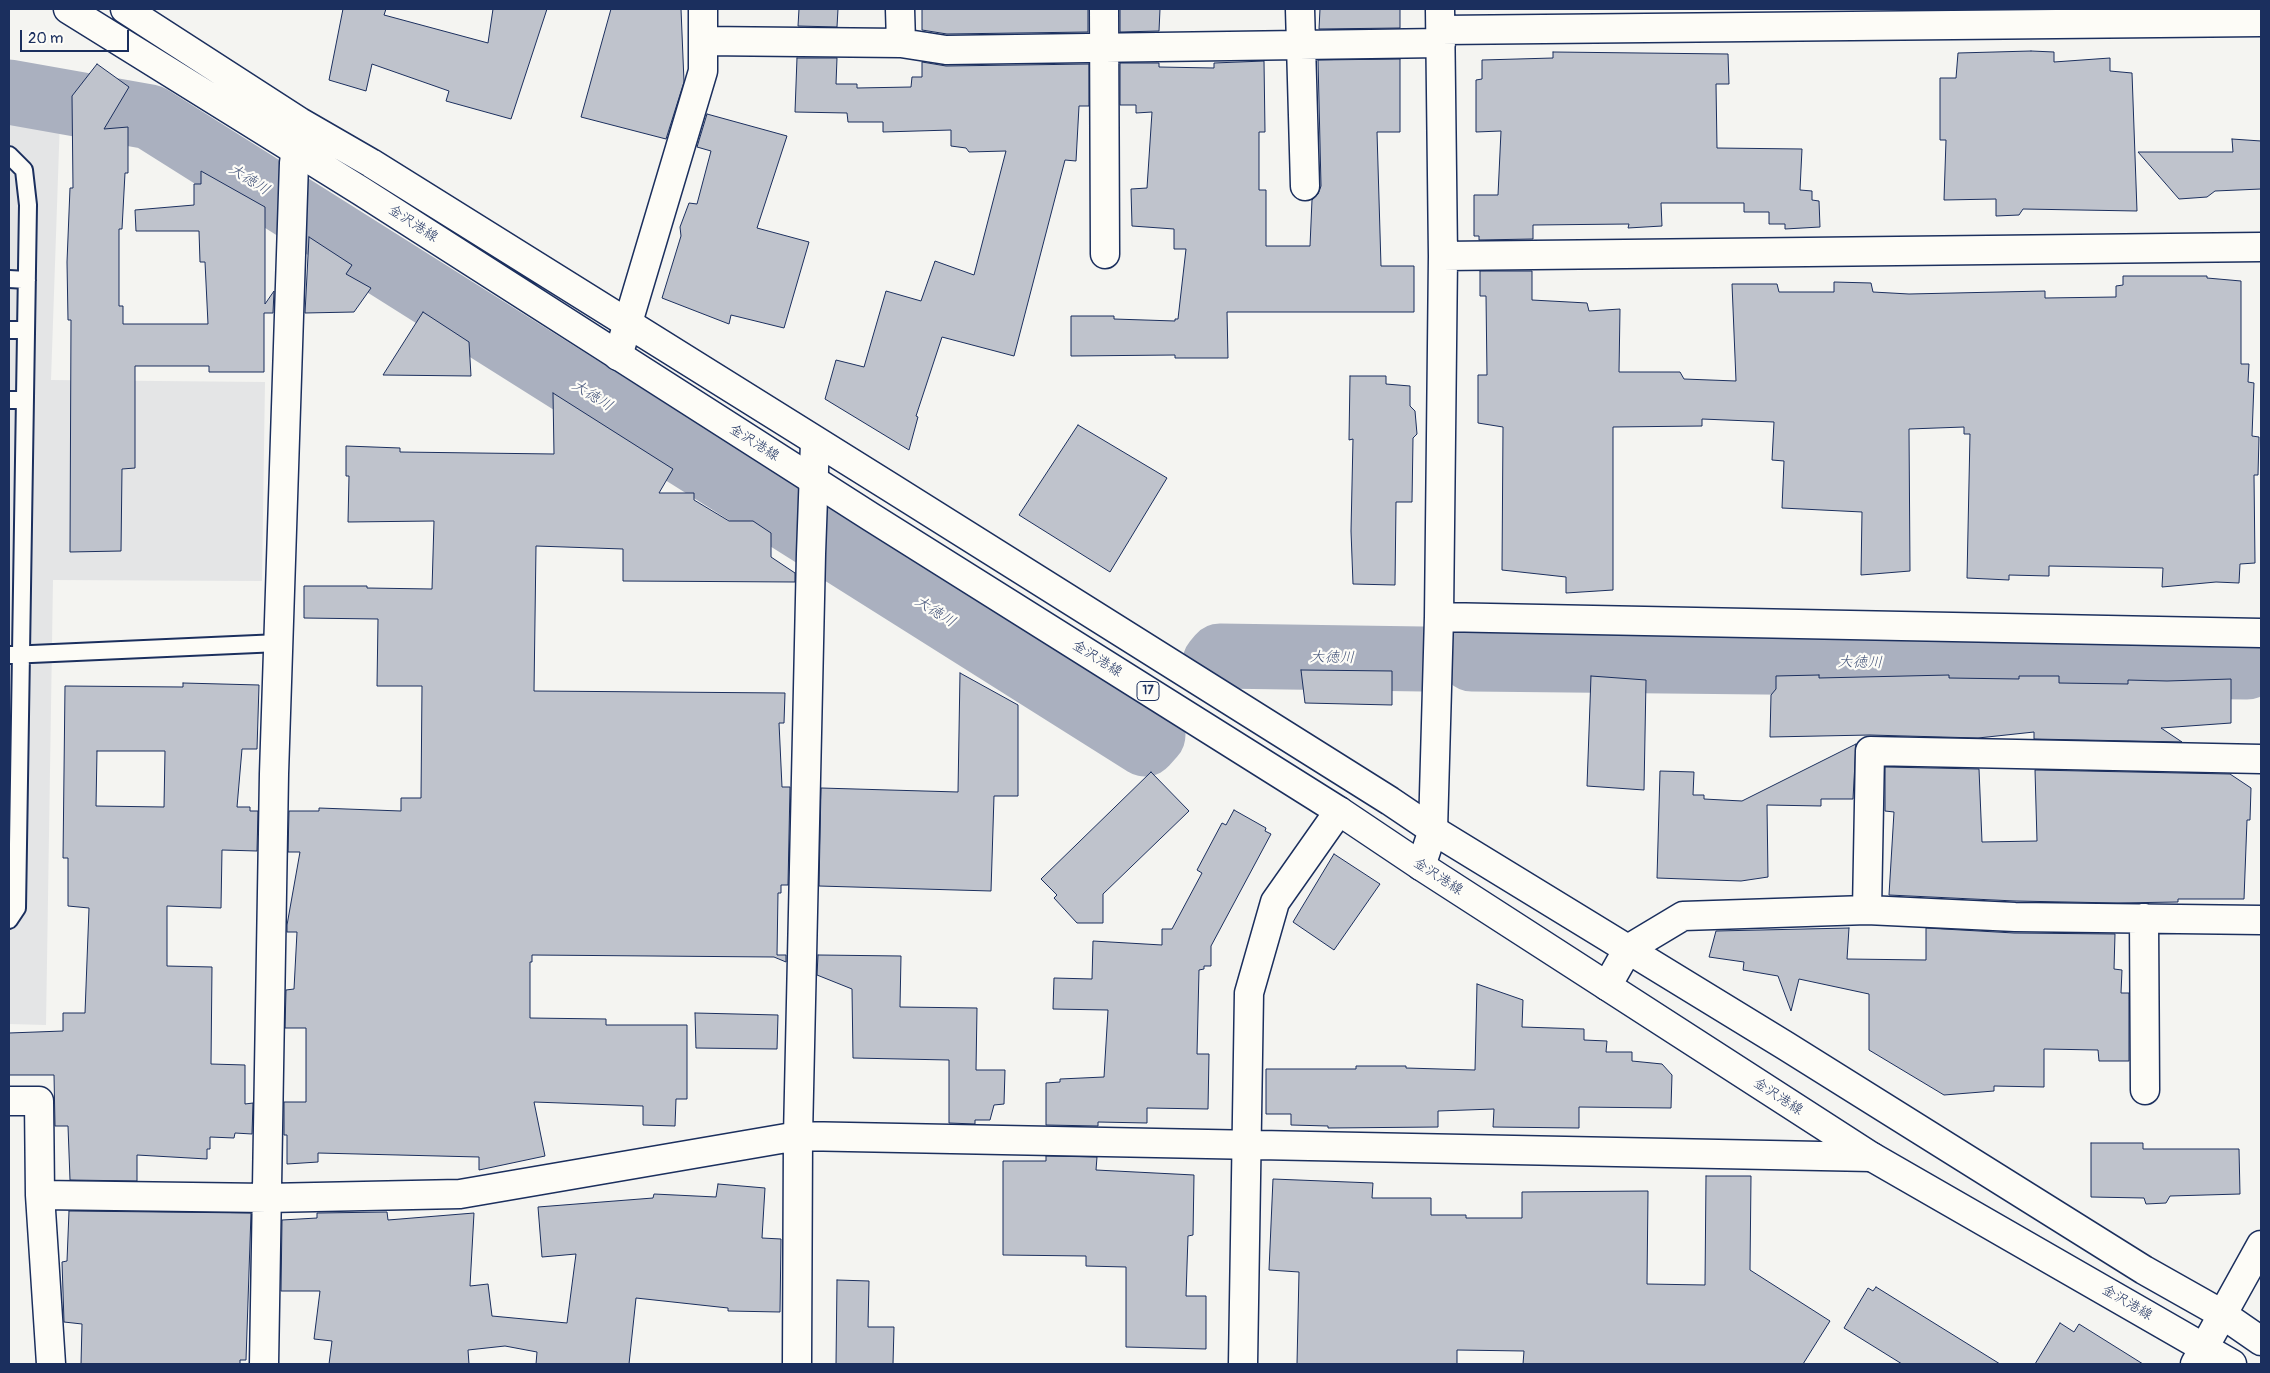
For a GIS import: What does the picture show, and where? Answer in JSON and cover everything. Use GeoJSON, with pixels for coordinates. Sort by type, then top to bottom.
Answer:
{"type":"FeatureCollection","features":[{"type":"Feature","properties":{"kind":"street","name":"金沢港線"},"geometry":{"type":"LineString","coordinates":[[68,9],[361,191],[813,480],[1339,811],[1872,1158],[2200,1356],[2232,1364]]}},
{"type":"Feature","properties":{"kind":"street"},"geometry":{"type":"LineString","coordinates":[[125,9],[300,122],[371,163],[629,324],[1374,790],[1433,830],[2144,1270],[2222,1314],[2261,1341]]}},
{"type":"Feature","properties":{"kind":"street"},"geometry":{"type":"LineString","coordinates":[[618,356],[703,71],[702,9]]}},
{"type":"Feature","properties":{"kind":"street"},"geometry":{"type":"LineString","coordinates":[[900,9],[901,43]]}},
{"type":"Feature","properties":{"kind":"street"},"geometry":{"type":"LineString","coordinates":[[1104,9],[1105,254]]}},
{"type":"Feature","properties":{"kind":"street"},"geometry":{"type":"LineString","coordinates":[[1300,9],[1305,186]]}},
{"type":"Feature","properties":{"kind":"street"},"geometry":{"type":"LineString","coordinates":[[703,41],[901,43],[946,50],[1302,45],[1441,27],[2261,22]]}},
{"type":"Feature","properties":{"kind":"street"},"geometry":{"type":"LineString","coordinates":[[1421,866],[1433,830],[1439,617],[1443,256],[1441,27]]}},
{"type":"Feature","properties":{"kind":"street"},"geometry":{"type":"LineString","coordinates":[[264,1364],[279,643],[293,190],[295,151],[300,122]]}},
{"type":"Feature","properties":{"kind":"street"},"geometry":{"type":"LineString","coordinates":[[1443,256],[2261,248]]}},
{"type":"Feature","properties":{"kind":"street"},"geometry":{"type":"LineString","coordinates":[[797,1364],[798,1136],[815,442]]}},
{"type":"Feature","properties":{"kind":"street"},"geometry":{"type":"LineString","coordinates":[[1439,617],[2261,633]]}},
{"type":"Feature","properties":{"kind":"street"},"geometry":{"type":"LineString","coordinates":[[1867,910],[1870,751],[2261,759]]}},
{"type":"Feature","properties":{"kind":"street"},"geometry":{"type":"LineString","coordinates":[[1243,1364],[1249,994],[1275,902],[1339,811]]}},
{"type":"Feature","properties":{"kind":"street"},"geometry":{"type":"LineString","coordinates":[[1607,986],[1628,949],[1683,916],[1867,910],[2015,917],[2261,920]]}},
{"type":"Feature","properties":{"kind":"street"},"geometry":{"type":"LineString","coordinates":[[2144,918],[2145,1090]]}},
{"type":"Feature","properties":{"kind":"street"},"geometry":{"type":"LineString","coordinates":[[9,1101],[39,1101],[40,1195],[51,1364]]}},
{"type":"Feature","properties":{"kind":"street"},"geometry":{"type":"LineString","coordinates":[[40,1195],[267,1198],[460,1194],[798,1136],[1872,1158]]}},
{"type":"Feature","properties":{"kind":"street"},"geometry":{"type":"LineString","coordinates":[[2200,1356],[2261,1245]]}},
{"type":"Feature","properties":{"kind":"lane"},"geometry":{"type":"LineString","coordinates":[[9,155],[24,170],[28,205],[26,330],[17,382],[13,859],[17,908],[9,920]]}},
{"type":"Feature","properties":{"kind":"lane"},"geometry":{"type":"LineString","coordinates":[[9,279],[27,280]]}},
{"type":"Feature","properties":{"kind":"lane"},"geometry":{"type":"LineString","coordinates":[[9,330],[26,330]]}},
{"type":"Feature","properties":{"kind":"lane"},"geometry":{"type":"LineString","coordinates":[[15,655],[279,643]]}},
{"type":"Feature","properties":{"kind":"shaded area"},"geometry":{"type":"Polygon","coordinates":[[[9,110],[60,119],[51,380],[265,382],[262,581],[53,580],[46,1025],[9,1024],[9,110]]]}},
{"type":"Feature","properties":{"kind":"building"},"geometry":{"type":"Polygon","coordinates":[[[343,9],[386,9],[384,15],[488,43],[493,9],[547,9],[511,119],[446,101],[449,91],[372,64],[366,91],[329,80],[343,9]]]}},
{"type":"Feature","properties":{"kind":"building"},"geometry":{"type":"Polygon","coordinates":[[[611,9],[681,9],[684,82],[666,139],[581,117],[611,9]]]}},
{"type":"Feature","properties":{"kind":"building"},"geometry":{"type":"Polygon","coordinates":[[[799,9],[838,9],[837,27],[798,26],[799,9]]]}},
{"type":"Feature","properties":{"kind":"building"},"geometry":{"type":"Polygon","coordinates":[[[922,9],[1088,9],[1088,32],[947,34],[922,30],[922,9]]]}},
{"type":"Feature","properties":{"kind":"building"},"geometry":{"type":"Polygon","coordinates":[[[1120,9],[1160,9],[1159,31],[1120,32],[1120,9]]]}},
{"type":"Feature","properties":{"kind":"building"},"geometry":{"type":"Polygon","coordinates":[[[1320,9],[1400,9],[1400,28],[1319,29],[1320,9]]]}},
{"type":"Feature","properties":{"kind":"building"},"geometry":{"type":"Polygon","coordinates":[[[1553,52],[1728,54],[1729,84],[1716,84],[1717,148],[1802,149],[1800,190],[1812,191],[1812,200],[1819,201],[1820,227],[1785,229],[1785,224],[1769,224],[1769,212],[1744,212],[1744,203],[1661,203],[1662,226],[1628,228],[1629,224],[1533,225],[1533,239],[1479,240],[1479,236],[1474,236],[1474,195],[1498,195],[1501,131],[1476,132],[1476,80],[1482,79],[1482,60],[1553,58],[1553,52]]]}},
{"type":"Feature","properties":{"kind":"building"},"geometry":{"type":"Polygon","coordinates":[[[2054,52],[2054,62],[2110,58],[2110,71],[2132,73],[2137,211],[2023,209],[2019,215],[1996,216],[1996,199],[1944,200],[1946,140],[1940,140],[1940,78],[1956,78],[1958,53],[2054,52]]]}},
{"type":"Feature","properties":{"kind":"building"},"geometry":{"type":"Polygon","coordinates":[[[797,58],[837,58],[836,84],[857,84],[857,88],[911,87],[912,77],[922,77],[922,62],[946,66],[1089,64],[1089,106],[1079,106],[1076,161],[1065,160],[1014,356],[942,337],[916,416],[918,417],[909,450],[825,399],[836,360],[864,367],[886,291],[921,301],[935,261],[974,275],[1006,151],[969,152],[966,148],[951,146],[951,130],[883,132],[883,122],[848,122],[847,113],[795,112],[797,58]]]}},
{"type":"Feature","properties":{"kind":"building"},"geometry":{"type":"Polygon","coordinates":[[[1400,59],[1400,132],[1377,132],[1381,266],[1414,266],[1414,312],[1227,312],[1228,358],[1175,358],[1175,355],[1071,356],[1071,316],[1114,316],[1114,319],[1175,321],[1175,319],[1178,319],[1186,249],[1174,249],[1174,229],[1132,226],[1131,189],[1147,188],[1152,112],[1136,113],[1136,105],[1120,105],[1120,63],[1159,63],[1159,67],[1214,68],[1214,63],[1264,61],[1265,132],[1259,132],[1259,190],[1266,190],[1266,246],[1310,246],[1312,200],[1318,194],[1321,186],[1318,60],[1400,59]]]}},
{"type":"Feature","properties":{"kind":"building"},"geometry":{"type":"Polygon","coordinates":[[[97,64],[129,87],[104,129],[128,127],[128,173],[125,173],[122,229],[119,229],[119,306],[123,306],[123,324],[208,324],[205,262],[200,262],[199,231],[136,231],[135,210],[194,205],[194,184],[201,184],[201,171],[265,207],[265,304],[274,291],[273,313],[264,313],[264,372],[209,372],[209,366],[135,366],[135,468],[122,469],[121,551],[70,552],[71,320],[68,320],[67,262],[70,188],[73,188],[72,96],[97,64]]]}},
{"type":"Feature","properties":{"kind":"building"},"geometry":{"type":"Polygon","coordinates":[[[707,114],[787,136],[757,228],[809,242],[784,328],[731,315],[729,324],[662,298],[681,236],[680,227],[689,203],[697,204],[711,151],[697,147],[707,114]]]}},
{"type":"Feature","properties":{"kind":"building"},"geometry":{"type":"Polygon","coordinates":[[[2232,139],[2261,141],[2261,189],[2215,191],[2207,197],[2179,199],[2138,152],[2233,152],[2232,139]]]}},
{"type":"Feature","properties":{"kind":"building"},"geometry":{"type":"Polygon","coordinates":[[[309,237],[352,265],[346,274],[371,288],[354,312],[305,313],[309,237]]]}},
{"type":"Feature","properties":{"kind":"building"},"geometry":{"type":"Polygon","coordinates":[[[1480,271],[1532,271],[1532,300],[1587,303],[1589,311],[1620,309],[1619,372],[1680,372],[1684,379],[1736,381],[1732,284],[1777,284],[1779,292],[1834,292],[1834,282],[1871,283],[1873,292],[1909,294],[2045,291],[2045,298],[2116,297],[2116,286],[2123,285],[2123,276],[2207,276],[2207,278],[2241,281],[2241,364],[2249,364],[2248,382],[2254,383],[2252,436],[2259,437],[2258,475],[2254,475],[2255,563],[2240,564],[2239,583],[2216,582],[2162,587],[2163,568],[2049,566],[2049,576],[2009,575],[2009,580],[1967,578],[1970,434],[1964,434],[1964,427],[1909,429],[1910,571],[1861,575],[1862,512],[1782,508],[1784,461],[1772,460],[1774,422],[1702,419],[1702,426],[1613,427],[1613,590],[1566,593],[1566,577],[1502,570],[1503,427],[1478,423],[1478,375],[1487,375],[1486,296],[1480,296],[1480,271]]]}},
{"type":"Feature","properties":{"kind":"building"},"geometry":{"type":"Polygon","coordinates":[[[423,312],[469,342],[471,376],[383,375],[423,312]]]}},
{"type":"Feature","properties":{"kind":"building"},"geometry":{"type":"Polygon","coordinates":[[[1350,376],[1386,376],[1386,384],[1410,386],[1410,406],[1415,411],[1417,434],[1413,438],[1412,502],[1396,502],[1395,585],[1353,584],[1351,531],[1353,439],[1349,440],[1350,376]]]}},
{"type":"Feature","properties":{"kind":"building"},"geometry":{"type":"Polygon","coordinates":[[[553,393],[673,469],[659,493],[694,493],[694,500],[729,521],[753,521],[771,533],[771,557],[795,573],[795,582],[623,581],[623,549],[536,546],[534,691],[785,693],[784,723],[779,723],[782,787],[790,787],[788,885],[781,885],[781,893],[778,893],[777,955],[786,955],[786,962],[774,957],[532,955],[532,962],[530,962],[530,1018],[606,1019],[606,1025],[687,1025],[687,1099],[676,1099],[675,1126],[643,1125],[643,1106],[534,1102],[545,1156],[479,1170],[479,1157],[318,1153],[318,1162],[287,1164],[287,1135],[284,1135],[284,1102],[306,1102],[306,1028],[285,1028],[286,990],[294,989],[297,932],[287,932],[287,925],[300,852],[288,852],[289,811],[319,811],[319,808],[401,811],[401,798],[421,798],[422,686],[377,686],[378,619],[304,618],[304,586],[432,589],[434,521],[348,522],[349,476],[346,476],[346,446],[400,448],[400,452],[554,454],[553,393]]]}},
{"type":"Feature","properties":{"kind":"building"},"geometry":{"type":"Polygon","coordinates":[[[1078,425],[1167,478],[1110,572],[1019,515],[1078,425]]]}},
{"type":"Feature","properties":{"kind":"building"},"geometry":{"type":"Polygon","coordinates":[[[1301,670],[1392,671],[1392,705],[1305,703],[1301,670]]]}},
{"type":"Feature","properties":{"kind":"building"},"geometry":{"type":"Polygon","coordinates":[[[960,673],[1018,705],[1018,796],[994,796],[991,891],[819,886],[821,788],[958,792],[960,673]]]}},
{"type":"Feature","properties":{"kind":"building"},"geometry":{"type":"Polygon","coordinates":[[[1819,675],[1819,678],[1949,675],[1949,678],[2019,679],[2019,676],[2059,676],[2059,683],[2128,684],[2128,680],[2231,679],[2231,723],[2161,728],[2182,742],[2034,739],[2034,732],[1978,738],[1870,735],[1770,737],[1771,695],[1776,689],[1776,676],[1819,675]]]}},
{"type":"Feature","properties":{"kind":"building"},"geometry":{"type":"Polygon","coordinates":[[[1591,676],[1646,680],[1644,790],[1587,786],[1591,676]]]}},
{"type":"Feature","properties":{"kind":"building"},"geometry":{"type":"Polygon","coordinates":[[[183,683],[259,685],[257,749],[242,749],[237,807],[250,807],[250,811],[258,811],[257,851],[222,850],[221,908],[167,906],[167,966],[212,967],[211,1064],[245,1065],[245,1104],[253,1103],[252,1134],[235,1133],[234,1138],[210,1137],[210,1149],[207,1149],[207,1159],[137,1155],[137,1181],[70,1180],[68,1126],[55,1126],[54,1075],[9,1075],[9,1033],[63,1031],[63,1013],[85,1013],[89,908],[68,906],[68,858],[63,858],[65,686],[183,687],[183,683]],[[97,751],[96,806],[164,807],[165,751],[97,751]]]}},
{"type":"Feature","properties":{"kind":"building"},"geometry":{"type":"Polygon","coordinates":[[[1856,744],[1853,799],[1821,799],[1821,806],[1767,805],[1768,877],[1741,881],[1657,878],[1660,771],[1694,772],[1693,795],[1704,795],[1704,799],[1742,801],[1856,744]]]}},
{"type":"Feature","properties":{"kind":"building"},"geometry":{"type":"Polygon","coordinates":[[[1885,767],[1979,769],[1982,842],[2037,841],[2035,770],[2230,774],[2251,788],[2250,820],[2247,820],[2244,899],[2178,899],[2178,902],[2117,903],[2015,901],[1889,895],[1894,812],[1885,811],[1885,767]]]}},
{"type":"Feature","properties":{"kind":"building"},"geometry":{"type":"Polygon","coordinates":[[[1151,772],[1189,811],[1103,894],[1103,923],[1077,923],[1054,898],[1057,895],[1041,879],[1151,772]]]}},
{"type":"Feature","properties":{"kind":"building"},"geometry":{"type":"Polygon","coordinates":[[[1234,810],[1266,828],[1265,831],[1271,834],[1211,946],[1211,966],[1204,966],[1204,969],[1199,970],[1197,1054],[1209,1054],[1208,1109],[1147,1108],[1147,1123],[1098,1122],[1098,1126],[1046,1125],[1046,1083],[1060,1082],[1060,1079],[1104,1077],[1108,1010],[1053,1009],[1054,978],[1092,979],[1093,941],[1162,945],[1162,929],[1172,929],[1202,873],[1197,870],[1222,823],[1226,825],[1234,810]]]}},
{"type":"Feature","properties":{"kind":"building"},"geometry":{"type":"Polygon","coordinates":[[[1334,854],[1380,884],[1334,950],[1293,922],[1334,854]]]}},
{"type":"Feature","properties":{"kind":"building"},"geometry":{"type":"Polygon","coordinates":[[[1849,928],[1847,959],[1926,960],[1926,928],[2014,933],[2115,934],[2114,969],[2122,970],[2121,993],[2129,993],[2129,1061],[2099,1061],[2098,1050],[2044,1049],[2044,1087],[1994,1086],[1994,1091],[1944,1095],[1869,1050],[1869,994],[1799,979],[1791,1011],[1778,976],[1743,970],[1744,962],[1709,957],[1716,931],[1849,928]]]}},
{"type":"Feature","properties":{"kind":"building"},"geometry":{"type":"Polygon","coordinates":[[[818,955],[901,956],[900,1007],[977,1008],[976,1070],[1005,1070],[1004,1104],[994,1105],[990,1120],[975,1120],[975,1124],[949,1123],[949,1060],[853,1058],[852,989],[817,975],[818,955]]]}},
{"type":"Feature","properties":{"kind":"building"},"geometry":{"type":"Polygon","coordinates":[[[1477,984],[1523,1000],[1522,1027],[1584,1029],[1584,1040],[1607,1041],[1606,1052],[1632,1052],[1632,1061],[1662,1064],[1672,1075],[1671,1108],[1579,1107],[1579,1128],[1493,1127],[1494,1109],[1438,1111],[1438,1127],[1328,1128],[1328,1126],[1291,1125],[1291,1114],[1266,1114],[1266,1069],[1356,1069],[1356,1066],[1406,1066],[1406,1068],[1475,1070],[1477,984]]]}},
{"type":"Feature","properties":{"kind":"building"},"geometry":{"type":"Polygon","coordinates":[[[695,1013],[778,1015],[777,1049],[696,1048],[695,1013]]]}},
{"type":"Feature","properties":{"kind":"building"},"geometry":{"type":"Polygon","coordinates":[[[2091,1143],[2143,1143],[2143,1149],[2239,1149],[2240,1194],[2170,1196],[2166,1203],[2146,1204],[2144,1198],[2091,1197],[2091,1143]]]}},
{"type":"Feature","properties":{"kind":"building"},"geometry":{"type":"Polygon","coordinates":[[[1046,1156],[1097,1157],[1096,1170],[1194,1175],[1193,1235],[1188,1236],[1186,1296],[1206,1296],[1206,1349],[1126,1347],[1126,1267],[1086,1266],[1086,1256],[1003,1255],[1003,1161],[1046,1161],[1046,1156]]]}},
{"type":"Feature","properties":{"kind":"building"},"geometry":{"type":"Polygon","coordinates":[[[1706,1176],[1751,1176],[1750,1270],[1830,1321],[1803,1364],[1523,1364],[1524,1351],[1457,1350],[1457,1364],[1297,1364],[1299,1272],[1269,1270],[1273,1179],[1373,1183],[1372,1198],[1431,1198],[1431,1215],[1466,1215],[1466,1218],[1522,1218],[1522,1192],[1648,1191],[1647,1284],[1705,1285],[1706,1176]]]}},
{"type":"Feature","properties":{"kind":"building"},"geometry":{"type":"Polygon","coordinates":[[[718,1184],[765,1188],[762,1238],[781,1239],[780,1312],[728,1311],[728,1308],[636,1298],[629,1364],[536,1364],[537,1352],[505,1346],[468,1350],[469,1364],[329,1364],[332,1341],[314,1339],[320,1291],[281,1291],[282,1220],[317,1218],[317,1213],[387,1212],[388,1220],[474,1213],[470,1286],[488,1284],[492,1316],[567,1323],[576,1254],[542,1257],[538,1207],[653,1198],[654,1194],[716,1197],[718,1184]]]}},
{"type":"Feature","properties":{"kind":"building"},"geometry":{"type":"Polygon","coordinates":[[[69,1211],[251,1213],[246,1360],[240,1360],[240,1364],[81,1364],[82,1324],[64,1322],[62,1262],[67,1261],[69,1211]]]}},
{"type":"Feature","properties":{"kind":"building"},"geometry":{"type":"Polygon","coordinates":[[[837,1280],[869,1281],[868,1327],[894,1327],[893,1364],[836,1364],[837,1280]]]}},
{"type":"Feature","properties":{"kind":"building"},"geometry":{"type":"Polygon","coordinates":[[[1876,1287],[2000,1364],[1902,1364],[1844,1328],[1868,1288],[1873,1291],[1876,1287]]]}},
{"type":"Feature","properties":{"kind":"building"},"geometry":{"type":"Polygon","coordinates":[[[2060,1323],[2074,1332],[2079,1324],[2143,1364],[2035,1364],[2060,1323]]]}},
{"type":"Feature","properties":{"kind":"waterway","name":"大徳川"},"geometry":{"type":"LineString","coordinates":[[9,92],[150,117],[1145,744],[1153,735]]}},
{"type":"Feature","properties":{"kind":"waterway","name":"大徳川"},"geometry":{"type":"LineString","coordinates":[[1215,662],[1220,656],[1423,659]]}},
{"type":"Feature","properties":{"kind":"waterway","name":"大徳川"},"geometry":{"type":"LineString","coordinates":[[1472,659],[2247,667]]}}]}
